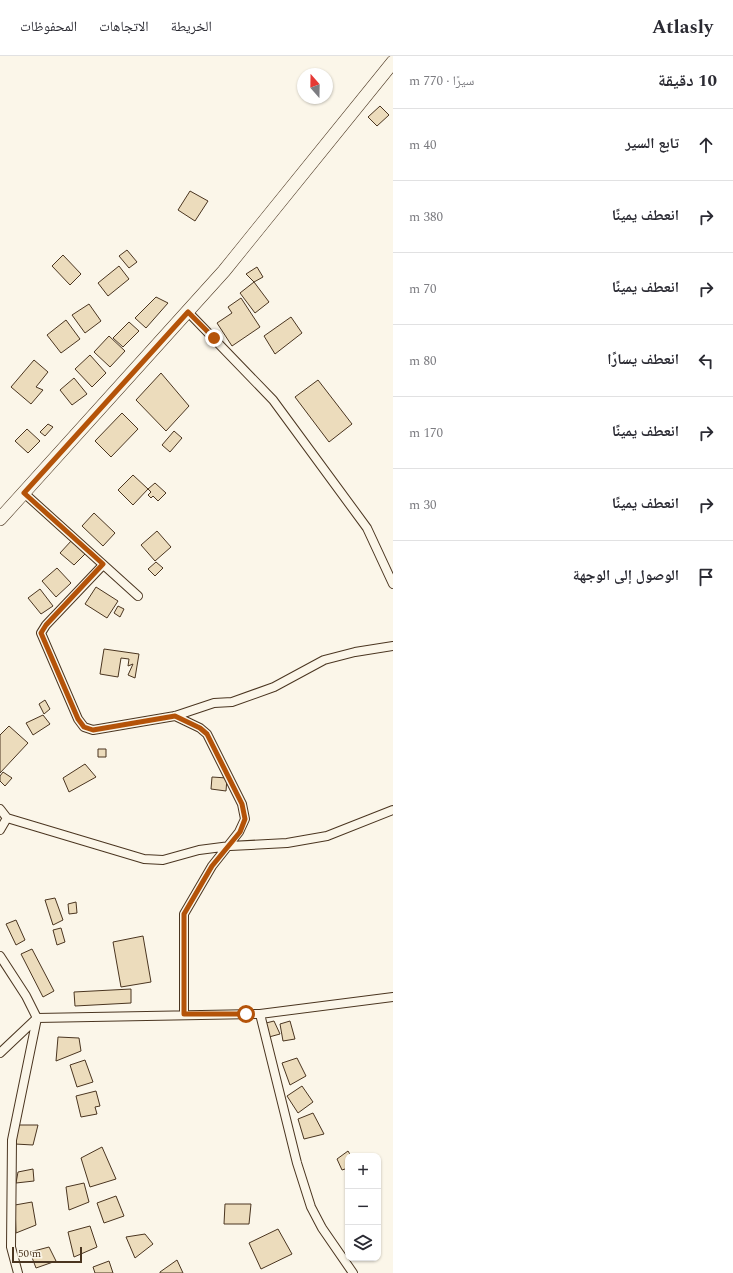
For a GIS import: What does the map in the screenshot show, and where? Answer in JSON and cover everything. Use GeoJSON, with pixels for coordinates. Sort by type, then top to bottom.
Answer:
{"type":"FeatureCollection","features":[{"type":"Feature","properties":{"kind":"main road"},"geometry":{"type":"LineString","coordinates":[[0,519],[224,271],[393,62]]}},
{"type":"Feature","properties":{"kind":"street"},"geometry":{"type":"LineString","coordinates":[[188,312],[273,400],[367,528],[393,584]]}},
{"type":"Feature","properties":{"kind":"street"},"geometry":{"type":"LineString","coordinates":[[24,493],[138,596]]}},
{"type":"Feature","properties":{"kind":"street"},"geometry":{"type":"LineString","coordinates":[[103,564],[46,625],[41,633],[78,719],[84,727],[93,730],[175,716],[214,703],[232,702],[274,688],[324,660],[355,652],[393,646]]}},
{"type":"Feature","properties":{"kind":"street"},"geometry":{"type":"LineString","coordinates":[[175,716],[200,728],[207,734],[242,804],[245,819],[240,832],[212,866],[184,914],[184,1014]]}},
{"type":"Feature","properties":{"kind":"street"},"geometry":{"type":"LineString","coordinates":[[0,809],[6,818],[144,858],[163,860],[199,850],[230,846],[287,844],[327,836],[393,810]]}},
{"type":"Feature","properties":{"kind":"street"},"geometry":{"type":"LineString","coordinates":[[0,830],[6,818]]}},
{"type":"Feature","properties":{"kind":"street"},"geometry":{"type":"LineString","coordinates":[[0,956],[26,996],[37,1018],[12,1140],[11,1247],[18,1273]]}},
{"type":"Feature","properties":{"kind":"street"},"geometry":{"type":"LineString","coordinates":[[0,1053],[37,1018],[184,1014],[260,1014],[393,997]]}},
{"type":"Feature","properties":{"kind":"street"},"geometry":{"type":"LineString","coordinates":[[260,1014],[297,1163],[311,1207],[322,1228],[353,1273]]}},
{"type":"Feature","properties":{"kind":"building"},"geometry":{"type":"Polygon","coordinates":[[[380,106],[389,115],[377,126],[368,117],[380,106]]]}},
{"type":"Feature","properties":{"kind":"building"},"geometry":{"type":"Polygon","coordinates":[[[190,191],[208,201],[195,221],[178,210],[190,191]]]}},
{"type":"Feature","properties":{"kind":"building"},"geometry":{"type":"Polygon","coordinates":[[[127,250],[137,262],[129,268],[119,256],[127,250]]]}},
{"type":"Feature","properties":{"kind":"building"},"geometry":{"type":"Polygon","coordinates":[[[63,255],[81,274],[70,285],[52,266],[63,255]]]}},
{"type":"Feature","properties":{"kind":"building"},"geometry":{"type":"Polygon","coordinates":[[[119,266],[129,279],[108,296],[98,283],[119,266]]]}},
{"type":"Feature","properties":{"kind":"building"},"geometry":{"type":"Polygon","coordinates":[[[257,267],[263,277],[254,282],[246,274],[257,267]]]}},
{"type":"Feature","properties":{"kind":"building"},"geometry":{"type":"Polygon","coordinates":[[[254,282],[269,302],[255,313],[240,293],[254,282]]]}},
{"type":"Feature","properties":{"kind":"building"},"geometry":{"type":"Polygon","coordinates":[[[156,297],[168,303],[146,328],[135,318],[156,297]]]}},
{"type":"Feature","properties":{"kind":"building"},"geometry":{"type":"Polygon","coordinates":[[[241,298],[260,327],[232,346],[217,323],[232,313],[228,307],[241,298]]]}},
{"type":"Feature","properties":{"kind":"building"},"geometry":{"type":"Polygon","coordinates":[[[89,304],[101,321],[85,333],[72,315],[89,304]]]}},
{"type":"Feature","properties":{"kind":"building"},"geometry":{"type":"Polygon","coordinates":[[[291,317],[302,333],[275,354],[264,336],[291,317]]]}},
{"type":"Feature","properties":{"kind":"building"},"geometry":{"type":"Polygon","coordinates":[[[66,320],[80,339],[61,353],[47,335],[66,320]]]}},
{"type":"Feature","properties":{"kind":"building"},"geometry":{"type":"Polygon","coordinates":[[[129,322],[139,331],[123,347],[113,338],[129,322]]]}},
{"type":"Feature","properties":{"kind":"building"},"geometry":{"type":"Polygon","coordinates":[[[109,336],[125,351],[110,367],[94,352],[109,336]]]}},
{"type":"Feature","properties":{"kind":"building"},"geometry":{"type":"Polygon","coordinates":[[[90,355],[106,373],[92,387],[75,369],[90,355]]]}},
{"type":"Feature","properties":{"kind":"building"},"geometry":{"type":"Polygon","coordinates":[[[34,360],[48,372],[36,387],[43,390],[31,404],[11,387],[34,360]]]}},
{"type":"Feature","properties":{"kind":"building"},"geometry":{"type":"Polygon","coordinates":[[[161,373],[189,406],[166,431],[136,400],[161,373]]]}},
{"type":"Feature","properties":{"kind":"building"},"geometry":{"type":"Polygon","coordinates":[[[74,378],[87,394],[72,405],[60,390],[74,378]]]}},
{"type":"Feature","properties":{"kind":"building"},"geometry":{"type":"Polygon","coordinates":[[[318,380],[352,424],[329,442],[295,397],[318,380]]]}},
{"type":"Feature","properties":{"kind":"building"},"geometry":{"type":"Polygon","coordinates":[[[122,413],[138,429],[111,457],[95,441],[122,413]]]}},
{"type":"Feature","properties":{"kind":"building"},"geometry":{"type":"Polygon","coordinates":[[[48,424],[53,427],[45,436],[40,432],[48,424]]]}},
{"type":"Feature","properties":{"kind":"building"},"geometry":{"type":"Polygon","coordinates":[[[27,429],[40,441],[28,453],[15,441],[27,429]]]}},
{"type":"Feature","properties":{"kind":"building"},"geometry":{"type":"Polygon","coordinates":[[[174,431],[182,438],[170,452],[162,445],[174,431]]]}},
{"type":"Feature","properties":{"kind":"building"},"geometry":{"type":"Polygon","coordinates":[[[133,475],[148,489],[133,505],[118,490],[133,475]]]}},
{"type":"Feature","properties":{"kind":"building"},"geometry":{"type":"Polygon","coordinates":[[[155,483],[166,493],[158,501],[153,496],[151,498],[148,495],[151,492],[148,489],[155,483]]]}},
{"type":"Feature","properties":{"kind":"building"},"geometry":{"type":"Polygon","coordinates":[[[94,513],[115,533],[103,546],[82,526],[94,513]]]}},
{"type":"Feature","properties":{"kind":"building"},"geometry":{"type":"Polygon","coordinates":[[[157,531],[171,547],[155,561],[141,545],[157,531]]]}},
{"type":"Feature","properties":{"kind":"building"},"geometry":{"type":"Polygon","coordinates":[[[72,540],[86,553],[74,565],[60,553],[72,540]]]}},
{"type":"Feature","properties":{"kind":"building"},"geometry":{"type":"Polygon","coordinates":[[[156,562],[163,568],[155,576],[148,569],[156,562]]]}},
{"type":"Feature","properties":{"kind":"building"},"geometry":{"type":"Polygon","coordinates":[[[57,568],[71,583],[56,597],[42,581],[57,568]]]}},
{"type":"Feature","properties":{"kind":"building"},"geometry":{"type":"Polygon","coordinates":[[[96,587],[118,601],[107,618],[85,604],[96,587]]]}},
{"type":"Feature","properties":{"kind":"building"},"geometry":{"type":"Polygon","coordinates":[[[40,589],[53,606],[41,614],[28,598],[40,589]]]}},
{"type":"Feature","properties":{"kind":"building"},"geometry":{"type":"Polygon","coordinates":[[[118,606],[124,609],[120,617],[114,613],[118,606]]]}},
{"type":"Feature","properties":{"kind":"building"},"geometry":{"type":"Polygon","coordinates":[[[104,649],[139,654],[135,678],[128,675],[133,664],[128,666],[129,659],[121,658],[118,677],[100,674],[104,649]]]}},
{"type":"Feature","properties":{"kind":"building"},"geometry":{"type":"Polygon","coordinates":[[[45,700],[50,709],[44,714],[39,704],[45,700]]]}},
{"type":"Feature","properties":{"kind":"building"},"geometry":{"type":"Polygon","coordinates":[[[43,715],[50,724],[33,735],[26,723],[43,715]]]}},
{"type":"Feature","properties":{"kind":"building"},"geometry":{"type":"Polygon","coordinates":[[[9,726],[28,743],[0,773],[0,735],[9,726]]]}},
{"type":"Feature","properties":{"kind":"building"},"geometry":{"type":"Polygon","coordinates":[[[98,749],[106,749],[106,757],[98,757],[98,749]]]}},
{"type":"Feature","properties":{"kind":"building"},"geometry":{"type":"Polygon","coordinates":[[[85,764],[96,777],[69,792],[63,778],[85,764]]]}},
{"type":"Feature","properties":{"kind":"building"},"geometry":{"type":"Polygon","coordinates":[[[3,772],[12,778],[5,786],[0,781],[0,776],[3,772]]]}},
{"type":"Feature","properties":{"kind":"building"},"geometry":{"type":"Polygon","coordinates":[[[212,777],[227,778],[226,791],[211,789],[212,777]]]}},
{"type":"Feature","properties":{"kind":"building"},"geometry":{"type":"Polygon","coordinates":[[[55,898],[63,920],[53,925],[45,900],[55,898]]]}},
{"type":"Feature","properties":{"kind":"building"},"geometry":{"type":"Polygon","coordinates":[[[76,902],[77,913],[69,914],[68,904],[76,902]]]}},
{"type":"Feature","properties":{"kind":"building"},"geometry":{"type":"Polygon","coordinates":[[[16,920],[25,940],[16,945],[6,924],[16,920]]]}},
{"type":"Feature","properties":{"kind":"building"},"geometry":{"type":"Polygon","coordinates":[[[61,928],[65,942],[57,945],[53,930],[61,928]]]}},
{"type":"Feature","properties":{"kind":"building"},"geometry":{"type":"Polygon","coordinates":[[[143,936],[151,982],[121,987],[113,942],[143,936]]]}},
{"type":"Feature","properties":{"kind":"building"},"geometry":{"type":"Polygon","coordinates":[[[32,949],[54,991],[43,997],[21,954],[32,949]]]}},
{"type":"Feature","properties":{"kind":"building"},"geometry":{"type":"Polygon","coordinates":[[[131,989],[131,1003],[75,1006],[74,992],[131,989]]]}},
{"type":"Feature","properties":{"kind":"building"},"geometry":{"type":"Polygon","coordinates":[[[274,1021],[280,1034],[269,1037],[266,1023],[274,1021]]]}},
{"type":"Feature","properties":{"kind":"building"},"geometry":{"type":"Polygon","coordinates":[[[290,1021],[295,1039],[283,1041],[280,1024],[290,1021]]]}},
{"type":"Feature","properties":{"kind":"building"},"geometry":{"type":"Polygon","coordinates":[[[58,1037],[79,1038],[81,1051],[56,1061],[58,1037]]]}},
{"type":"Feature","properties":{"kind":"building"},"geometry":{"type":"Polygon","coordinates":[[[297,1058],[306,1076],[290,1085],[282,1063],[297,1058]]]}},
{"type":"Feature","properties":{"kind":"building"},"geometry":{"type":"Polygon","coordinates":[[[85,1060],[93,1082],[77,1087],[70,1065],[85,1060]]]}},
{"type":"Feature","properties":{"kind":"building"},"geometry":{"type":"Polygon","coordinates":[[[302,1086],[313,1102],[298,1113],[287,1096],[302,1086]]]}},
{"type":"Feature","properties":{"kind":"building"},"geometry":{"type":"Polygon","coordinates":[[[96,1091],[100,1106],[95,1107],[97,1114],[81,1117],[76,1096],[96,1091]]]}},
{"type":"Feature","properties":{"kind":"building"},"geometry":{"type":"Polygon","coordinates":[[[313,1113],[324,1134],[304,1139],[298,1119],[313,1113]]]}},
{"type":"Feature","properties":{"kind":"building"},"geometry":{"type":"Polygon","coordinates":[[[18,1125],[38,1125],[33,1145],[15,1144],[18,1125]]]}},
{"type":"Feature","properties":{"kind":"building"},"geometry":{"type":"Polygon","coordinates":[[[102,1147],[116,1179],[90,1187],[81,1158],[102,1147]]]}},
{"type":"Feature","properties":{"kind":"building"},"geometry":{"type":"Polygon","coordinates":[[[345,1153],[345,1169],[342,1170],[337,1159],[345,1153]]]}},
{"type":"Feature","properties":{"kind":"building"},"geometry":{"type":"Polygon","coordinates":[[[33,1169],[34,1181],[16,1183],[18,1172],[33,1169]]]}},
{"type":"Feature","properties":{"kind":"building"},"geometry":{"type":"Polygon","coordinates":[[[84,1183],[89,1202],[69,1210],[66,1187],[84,1183]]]}},
{"type":"Feature","properties":{"kind":"building"},"geometry":{"type":"Polygon","coordinates":[[[116,1196],[124,1216],[104,1223],[97,1203],[116,1196]]]}},
{"type":"Feature","properties":{"kind":"building"},"geometry":{"type":"Polygon","coordinates":[[[32,1202],[36,1225],[16,1233],[15,1205],[32,1202]]]}},
{"type":"Feature","properties":{"kind":"building"},"geometry":{"type":"Polygon","coordinates":[[[225,1204],[251,1204],[249,1224],[224,1224],[225,1204]]]}},
{"type":"Feature","properties":{"kind":"building"},"geometry":{"type":"Polygon","coordinates":[[[90,1226],[97,1247],[74,1257],[68,1232],[90,1226]]]}},
{"type":"Feature","properties":{"kind":"building"},"geometry":{"type":"Polygon","coordinates":[[[278,1229],[292,1254],[261,1269],[249,1243],[278,1229]]]}},
{"type":"Feature","properties":{"kind":"building"},"geometry":{"type":"Polygon","coordinates":[[[145,1234],[153,1244],[135,1258],[126,1237],[145,1234]]]}},
{"type":"Feature","properties":{"kind":"building"},"geometry":{"type":"Polygon","coordinates":[[[49,1247],[56,1261],[36,1268],[30,1252],[49,1247]]]}},
{"type":"Feature","properties":{"kind":"building"},"geometry":{"type":"Polygon","coordinates":[[[177,1260],[183,1273],[160,1273],[160,1272],[177,1260]]]}},
{"type":"Feature","properties":{"kind":"building"},"geometry":{"type":"Polygon","coordinates":[[[109,1261],[113,1273],[95,1273],[93,1267],[109,1261]]]}},
{"type":"Feature","properties":{"kind":"route"},"geometry":{"type":"LineString","coordinates":[[214,338],[188,312],[24,493],[103,564],[46,625],[41,633],[78,719],[84,727],[93,730],[175,716],[200,728],[207,734],[242,804],[245,819],[240,832],[212,866],[184,914],[184,1014],[246,1014]]}}]}
